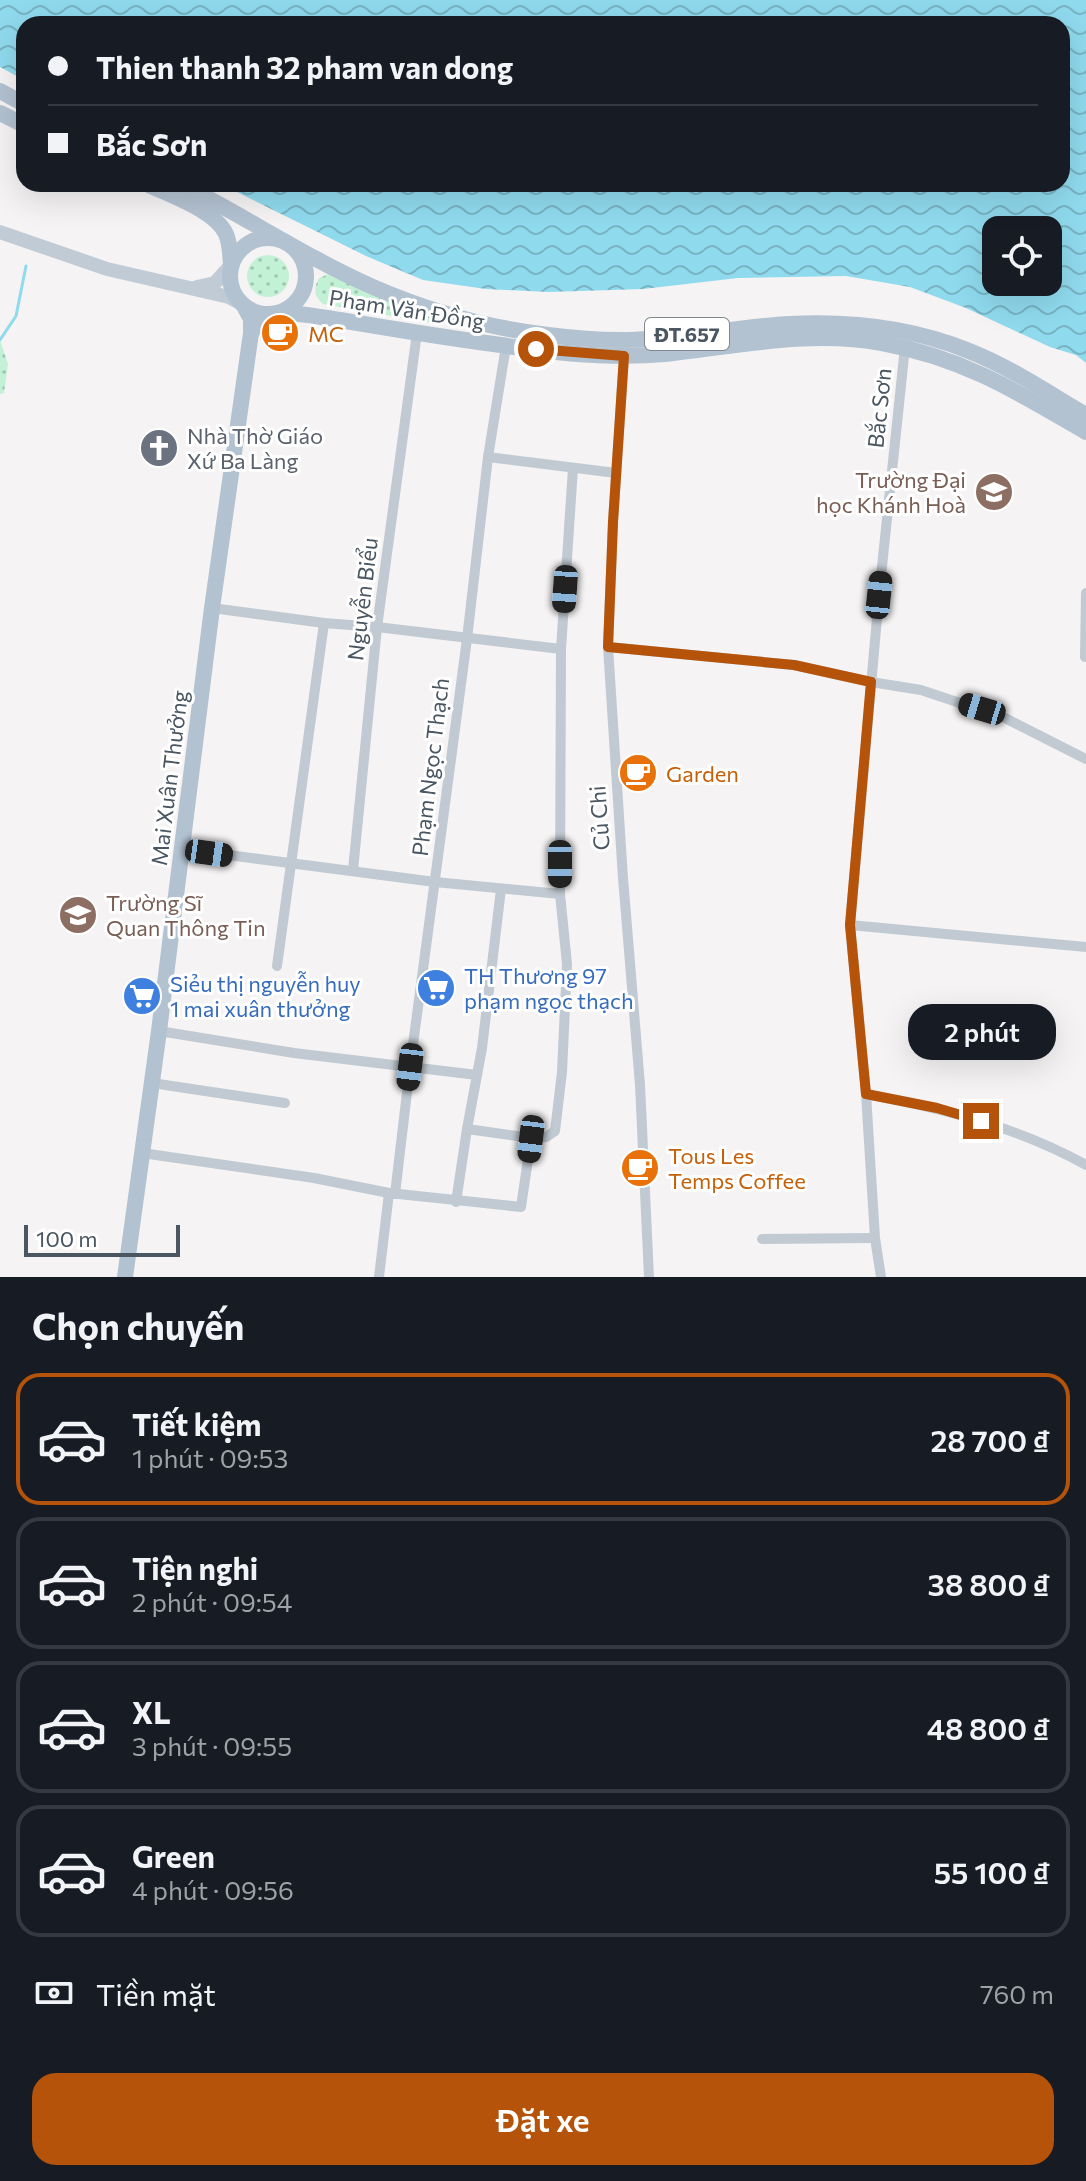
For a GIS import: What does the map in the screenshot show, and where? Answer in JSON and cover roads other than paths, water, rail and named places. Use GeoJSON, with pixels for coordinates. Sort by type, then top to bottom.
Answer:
{"type":"FeatureCollection","features":[{"type":"Feature","properties":{"kind":"main road"},"geometry":{"type":"LineString","coordinates":[[163,192],[199,210],[225,231],[230,247],[232,287],[244,306]]}},
{"type":"Feature","properties":{"kind":"main road","name":"Phạm Văn Đồng"},"geometry":{"type":"LineString","coordinates":[[195,192],[373,287],[430,309],[508,328],[663,354],[802,338],[877,342],[906,340],[969,351],[1086,415]]}},
{"type":"Feature","properties":{"kind":"main road"},"geometry":{"type":"LineString","coordinates":[[231,265],[243,246],[253,241],[275,238],[285,242]]}},
{"type":"Feature","properties":{"kind":"main road","name":"ĐT.657"},"geometry":{"type":"LineString","coordinates":[[244,306],[265,314],[276,313],[296,301],[302,291],[305,269],[301,258],[285,242]]}},
{"type":"Feature","properties":{"kind":"main road","name":"Mai Xuân Thưởng"},"geometry":{"type":"LineString","coordinates":[[125,1277],[251,333],[251,319],[244,306]]}},
{"type":"Feature","properties":{"kind":"main road"},"geometry":{"type":"LineString","coordinates":[[251,333],[264,318],[276,313]]}},
{"type":"Feature","properties":{"kind":"main road","name":"Phạm Văn Đồng"},"geometry":{"type":"LineString","coordinates":[[276,313],[314,316],[506,346],[624,348]]}},
{"type":"Feature","properties":{"kind":"main road","name":"Phạm Văn Đồng"},"geometry":{"type":"LineString","coordinates":[[906,340],[985,375],[1086,432]]}},
{"type":"Feature","properties":{"kind":"street"},"geometry":{"type":"LineString","coordinates":[[0,232],[107,269],[229,297],[244,306]]}},
{"type":"Feature","properties":{"kind":"street"},"geometry":{"type":"LineString","coordinates":[[189,287],[205,287],[215,283],[231,265]]}},
{"type":"Feature","properties":{"kind":"street","name":"Nguyễn Biểu"},"geometry":{"type":"LineString","coordinates":[[353,870],[377,627],[417,333]]}},
{"type":"Feature","properties":{"kind":"street","name":"Bắc Sơn"},"geometry":{"type":"LineString","coordinates":[[881,1277],[875,1238],[866,1094],[850,925],[906,340]]}},
{"type":"Feature","properties":{"kind":"street","name":"Phạm Ngọc Thạch"},"geometry":{"type":"LineString","coordinates":[[392,1194],[467,639],[488,457],[506,346]]}},
{"type":"Feature","properties":{"kind":"street","name":"Củ Chi"},"geometry":{"type":"LineString","coordinates":[[624,348],[608,647],[640,1085],[649,1277]]}},
{"type":"Feature","properties":{"kind":"street"},"geometry":{"type":"LineString","coordinates":[[488,457],[616,473]]}},
{"type":"Feature","properties":{"kind":"street"},"geometry":{"type":"LineString","coordinates":[[467,1129],[532,1138],[551,1135],[558,1122],[567,964],[560,894],[561,649],[573,468]]}},
{"type":"Feature","properties":{"kind":"street"},"geometry":{"type":"LineString","coordinates":[[1085,657],[1086,593]]}},
{"type":"Feature","properties":{"kind":"street"},"geometry":{"type":"LineString","coordinates":[[212,608],[561,649]]}},
{"type":"Feature","properties":{"kind":"street"},"geometry":{"type":"LineString","coordinates":[[277,966],[324,623]]}},
{"type":"Feature","properties":{"kind":"street"},"geometry":{"type":"LineString","coordinates":[[608,647],[794,665],[921,690],[1005,718],[1086,759]]}},
{"type":"Feature","properties":{"kind":"street"},"geometry":{"type":"LineString","coordinates":[[182,849],[435,882],[560,894]]}},
{"type":"Feature","properties":{"kind":"street"},"geometry":{"type":"LineString","coordinates":[[456,1202],[486,1020],[501,889]]}},
{"type":"Feature","properties":{"kind":"street"},"geometry":{"type":"LineString","coordinates":[[850,925],[1086,947]]}},
{"type":"Feature","properties":{"kind":"street"},"geometry":{"type":"LineString","coordinates":[[159,1031],[294,1053],[477,1075]]}},
{"type":"Feature","properties":{"kind":"street"},"geometry":{"type":"LineString","coordinates":[[152,1083],[285,1103]]}},
{"type":"Feature","properties":{"kind":"street"},"geometry":{"type":"LineString","coordinates":[[866,1094],[962,1115],[1051,1147],[1086,1165]]}},
{"type":"Feature","properties":{"kind":"street"},"geometry":{"type":"LineString","coordinates":[[142,1153],[314,1178],[392,1194],[521,1207],[532,1138]]}},
{"type":"Feature","properties":{"kind":"street"},"geometry":{"type":"LineString","coordinates":[[379,1277],[392,1194]]}},
{"type":"Feature","properties":{"kind":"street"},"geometry":{"type":"LineString","coordinates":[[762,1239],[875,1238]]}},
{"type":"Feature","properties":{"kind":"water"},"geometry":{"type":"Polygon","coordinates":[[[0,0],[1086,0],[1086,363],[1076,355],[1050,347],[966,308],[910,287],[846,276],[738,278],[643,289],[548,292],[486,289],[423,280],[366,256],[237,192],[1070,192],[1070,16],[16,16],[16,76],[0,67],[0,0]]]}},
{"type":"Feature","properties":{"kind":"waterway"},"geometry":{"type":"LineString","coordinates":[[0,340],[16,316],[26,266]]}},
{"type":"Feature","properties":{"kind":"place","name":"MC"},"geometry":{"type":"Point","coordinates":[280,333]}},
{"type":"Feature","properties":{"kind":"place","name":"Nhà Thờ Giáo Xứ Ba Làng"},"geometry":{"type":"Point","coordinates":[159,448]}},
{"type":"Feature","properties":{"kind":"place","name":"Trường Đại học Khánh Hoà"},"geometry":{"type":"Point","coordinates":[994,492]}},
{"type":"Feature","properties":{"kind":"place","name":"Garden"},"geometry":{"type":"Point","coordinates":[638,773]}},
{"type":"Feature","properties":{"kind":"place","name":"Trường Sĩ Quan Thông Tin"},"geometry":{"type":"Point","coordinates":[78,915]}},
{"type":"Feature","properties":{"kind":"place","name":"TH Thương 97 phạm ngọc thạch"},"geometry":{"type":"Point","coordinates":[436,988]}},
{"type":"Feature","properties":{"kind":"place","name":"Siẻu thị nguyễn huy 1 mai xuân thưởng"},"geometry":{"type":"Point","coordinates":[142,996]}},
{"type":"Feature","properties":{"kind":"place","name":"Tous Les Temps Coffee"},"geometry":{"type":"Point","coordinates":[640,1168]}}]}
